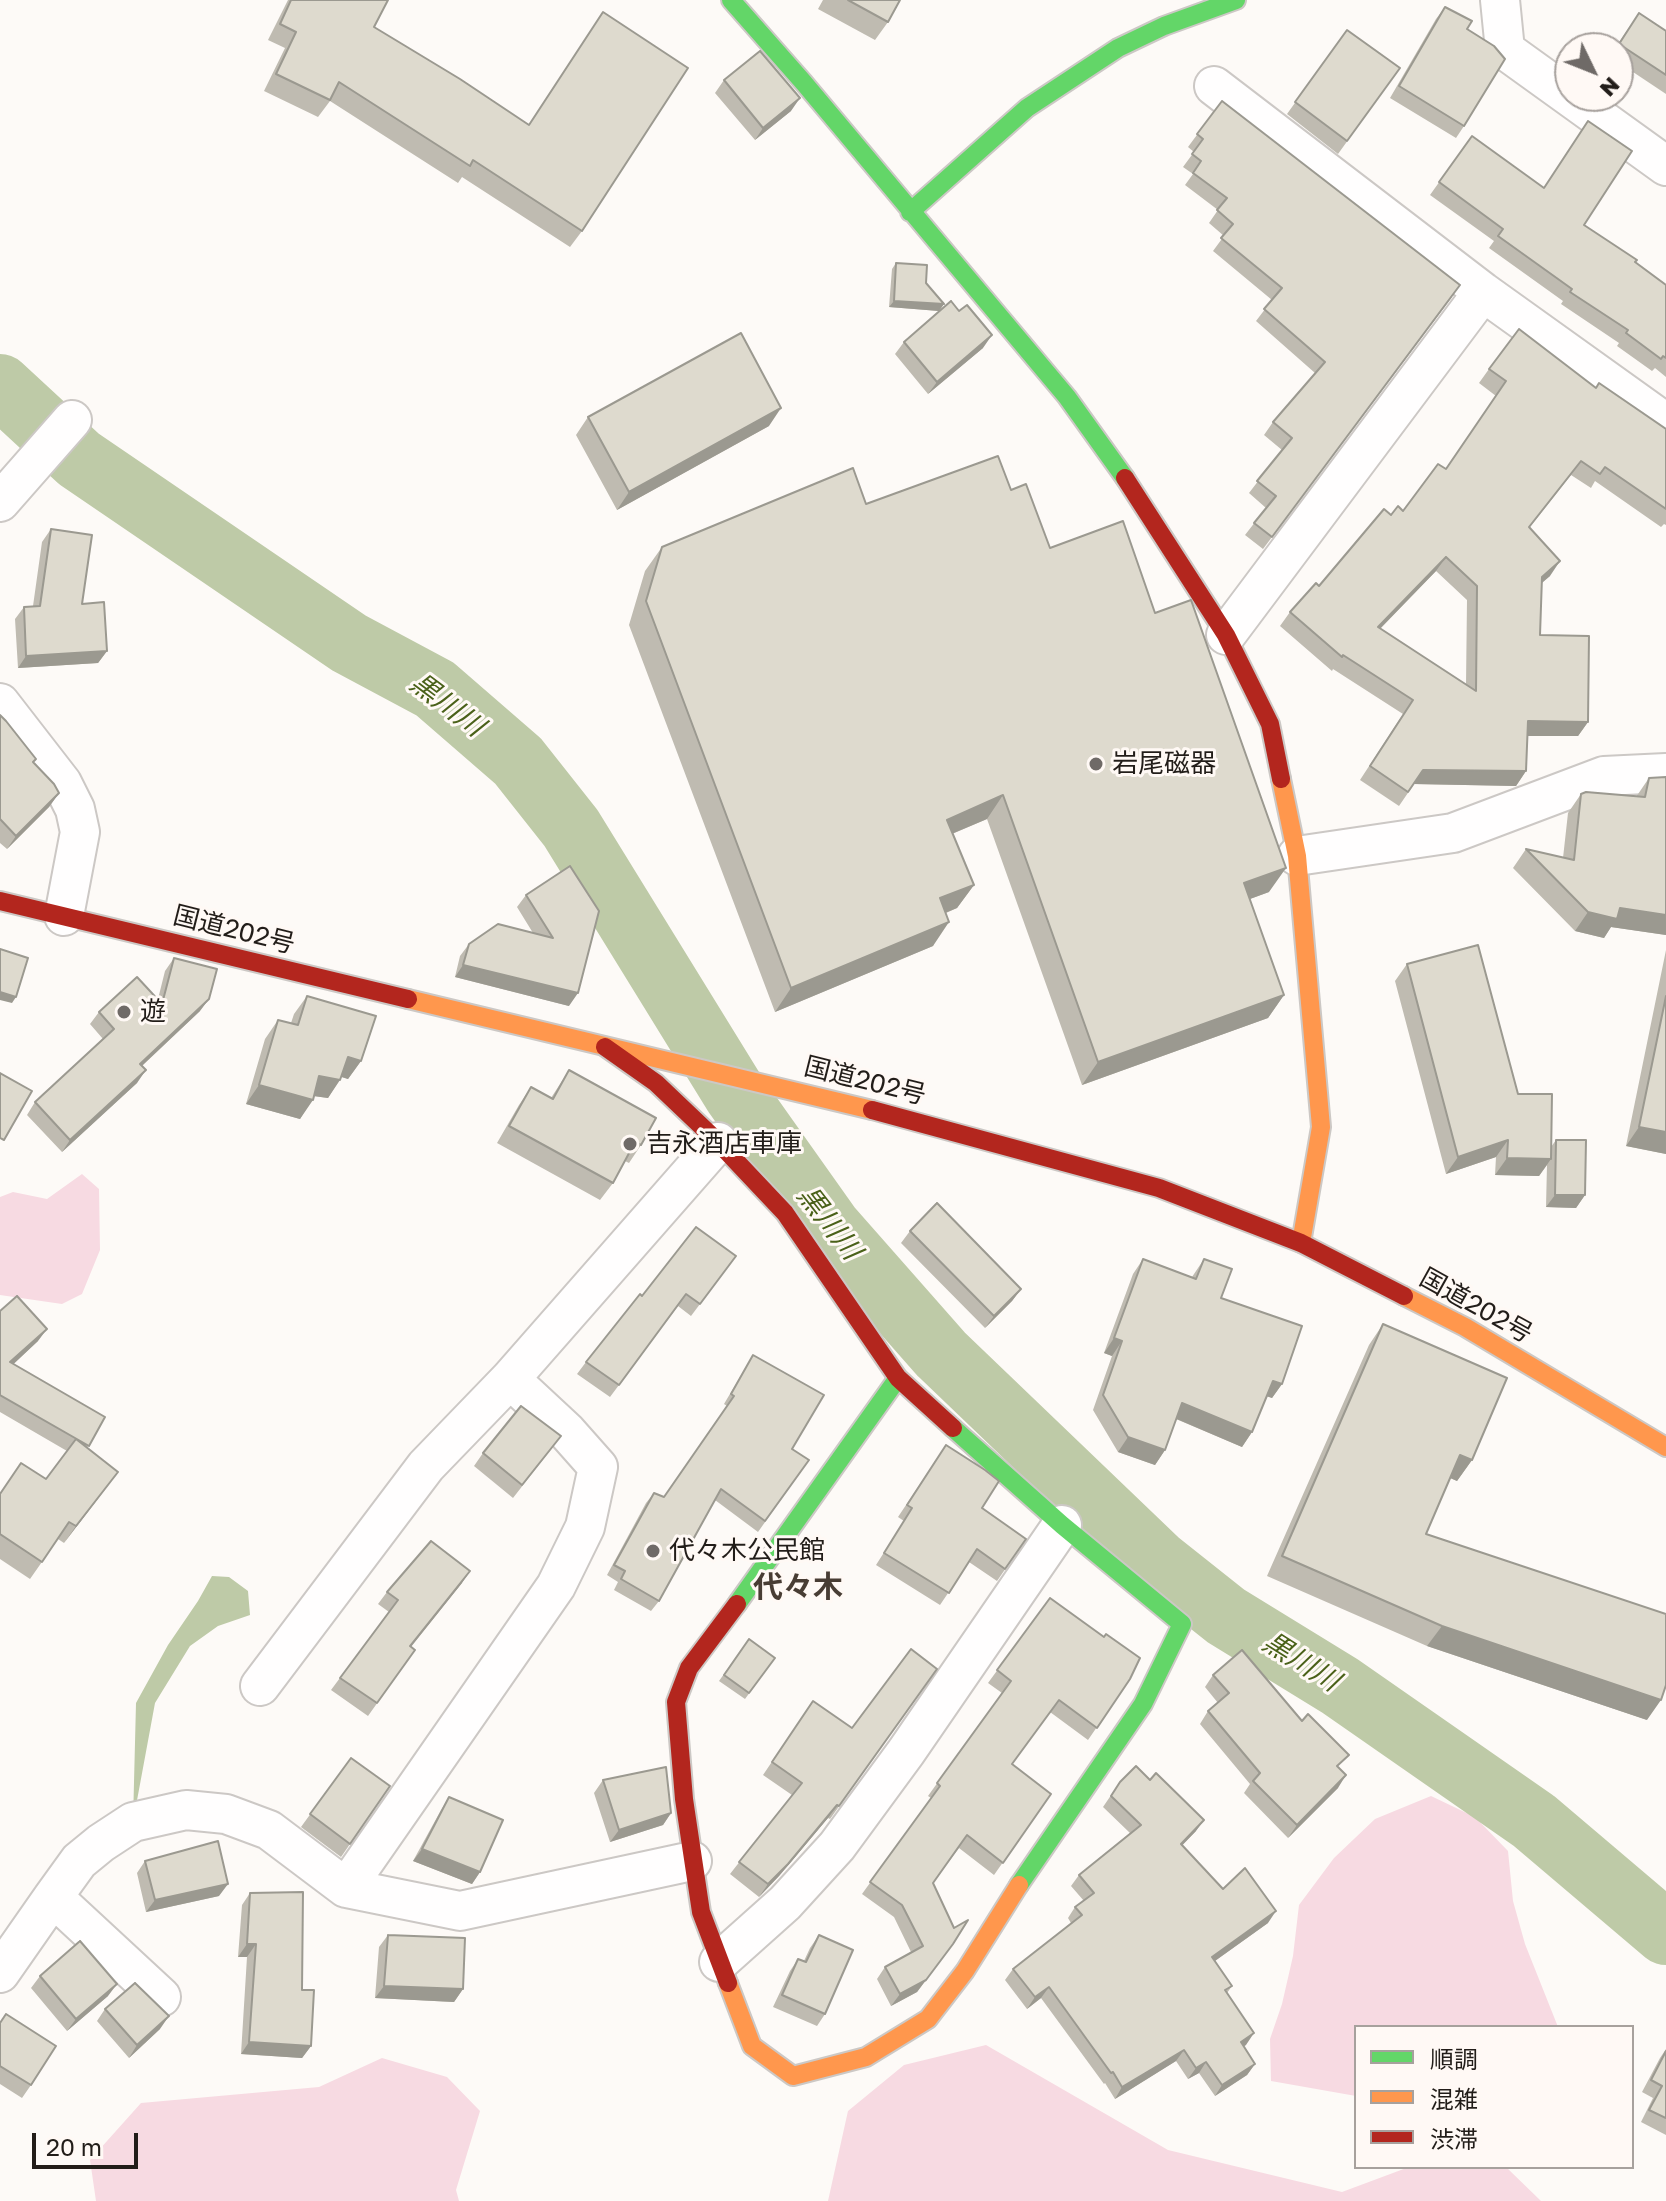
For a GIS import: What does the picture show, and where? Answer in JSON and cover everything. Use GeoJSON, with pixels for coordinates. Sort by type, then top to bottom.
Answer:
{"type":"FeatureCollection","features":[{"type":"Feature","properties":{"kind":"main road"},"geometry":{"type":"LineString","coordinates":[[731,0],[1067,397],[1140,498],[1226,635],[1270,724],[1297,856],[1321,1127],[1301,1243]]}},
{"type":"Feature","properties":{"kind":"main road"},"geometry":{"type":"LineString","coordinates":[[910,212],[1027,108],[1118,48],[1164,26],[1236,0]]}},
{"type":"Feature","properties":{"kind":"main road","name":"国道202号"},"geometry":{"type":"LineString","coordinates":[[0,901],[789,1089],[1159,1188],[1301,1243],[1465,1327],[1666,1447]]}},
{"type":"Feature","properties":{"kind":"main road"},"geometry":{"type":"LineString","coordinates":[[605,1047],[656,1083],[718,1142],[785,1213],[898,1378],[1062,1525],[1182,1624],[1143,1704],[1018,1886],[965,1971],[928,2019],[866,2057],[793,2076],[752,2046],[701,1912],[684,1799],[676,1702],[689,1668],[898,1378]]}},
{"type":"Feature","properties":{"kind":"street"},"geometry":{"type":"LineString","coordinates":[[1500,0],[1505,50],[1666,166]]}},
{"type":"Feature","properties":{"kind":"street"},"geometry":{"type":"LineString","coordinates":[[1214,86],[1483,292],[1666,423]]}},
{"type":"Feature","properties":{"kind":"street"},"geometry":{"type":"LineString","coordinates":[[1226,635],[1483,292]]}},
{"type":"Feature","properties":{"kind":"street"},"geometry":{"type":"LineString","coordinates":[[0,502],[72,420]]}},
{"type":"Feature","properties":{"kind":"street"},"geometry":{"type":"LineString","coordinates":[[0,703],[62,783],[75,809],[80,832],[64,916]]}},
{"type":"Feature","properties":{"kind":"street"},"geometry":{"type":"LineString","coordinates":[[1297,856],[1453,833],[1604,776],[1666,773]]}},
{"type":"Feature","properties":{"kind":"street"},"geometry":{"type":"LineString","coordinates":[[260,1686],[426,1466],[510,1379],[718,1142]]}},
{"type":"Feature","properties":{"kind":"street"},"geometry":{"type":"LineString","coordinates":[[346,1888],[556,1586],[585,1527],[598,1467],[567,1432],[510,1379]]}},
{"type":"Feature","properties":{"kind":"street"},"geometry":{"type":"LineString","coordinates":[[719,1962],[785,1903],[837,1846],[906,1752],[1062,1525]]}},
{"type":"Feature","properties":{"kind":"street"},"geometry":{"type":"LineString","coordinates":[[0,1973],[79,1861],[133,1822],[186,1810],[226,1814],[269,1830],[346,1888],[460,1911],[692,1861]]}},
{"type":"Feature","properties":{"kind":"street"},"geometry":{"type":"LineString","coordinates":[[53,1897],[161,1997]]}},
{"type":"Feature","properties":{"kind":"shaded area"},"geometry":{"type":"Polygon","coordinates":[[[82,1174],[99,1189],[100,1250],[82,1294],[62,1304],[0,1295],[0,1197],[13,1192],[47,1199],[82,1174]]]}},
{"type":"Feature","properties":{"kind":"shaded area"},"geometry":{"type":"Polygon","coordinates":[[[212,1576],[229,1577],[248,1591],[250,1615],[218,1626],[190,1646],[155,1703],[133,1822],[136,1703],[212,1576]]]}},
{"type":"Feature","properties":{"kind":"shaded area"},"geometry":{"type":"Polygon","coordinates":[[[1431,1796],[1475,1817],[1508,1851],[1513,1901],[1525,1944],[1557,2025],[1354,2025],[1354,2096],[1271,2081],[1270,2039],[1293,1956],[1299,1905],[1334,1858],[1375,1819],[1431,1796]]]}},
{"type":"Feature","properties":{"kind":"shaded area"},"geometry":{"type":"Polygon","coordinates":[[[986,2045],[1168,2150],[1342,2192],[1404,2169],[1508,2169],[1541,2201],[828,2201],[848,2111],[904,2065],[986,2045]]]}},
{"type":"Feature","properties":{"kind":"shaded area"},"geometry":{"type":"Polygon","coordinates":[[[382,2058],[447,2077],[480,2111],[456,2190],[459,2201],[96,2201],[90,2160],[141,2103],[319,2087],[382,2058]]]}},
{"type":"Feature","properties":{"kind":"building"},"geometry":{"type":"Polygon","coordinates":[[[291,0],[388,0],[374,27],[529,125],[603,12],[688,68],[582,231],[473,160],[470,166],[339,82],[330,100],[276,74],[296,32],[280,24],[291,0]]]}},
{"type":"Feature","properties":{"kind":"building"},"geometry":{"type":"Polygon","coordinates":[[[848,0],[900,0],[888,22],[848,0]]]}},
{"type":"Feature","properties":{"kind":"building"},"geometry":{"type":"Polygon","coordinates":[[[1445,7],[1472,21],[1467,29],[1494,46],[1505,59],[1464,126],[1399,86],[1445,7]]]}},
{"type":"Feature","properties":{"kind":"building"},"geometry":{"type":"Polygon","coordinates":[[[1639,13],[1666,31],[1666,75],[1634,54],[1634,32],[1627,32],[1639,13]]]}},
{"type":"Feature","properties":{"kind":"building"},"geometry":{"type":"Polygon","coordinates":[[[1347,30],[1400,68],[1347,141],[1295,102],[1347,30]]]}},
{"type":"Feature","properties":{"kind":"building"},"geometry":{"type":"Polygon","coordinates":[[[760,51],[800,98],[763,128],[724,80],[760,51]]]}},
{"type":"Feature","properties":{"kind":"building"},"geometry":{"type":"Polygon","coordinates":[[[1222,101],[1460,285],[1272,537],[1254,523],[1276,496],[1257,481],[1292,438],[1273,422],[1325,362],[1264,309],[1282,288],[1221,238],[1233,224],[1217,210],[1227,198],[1193,173],[1201,161],[1192,154],[1203,139],[1197,134],[1222,101]]]}},
{"type":"Feature","properties":{"kind":"building"},"geometry":{"type":"Polygon","coordinates":[[[1588,121],[1632,151],[1584,225],[1637,260],[1635,262],[1666,285],[1666,358],[1663,356],[1661,359],[1626,333],[1628,330],[1570,292],[1572,289],[1498,236],[1503,229],[1439,182],[1472,136],[1544,188],[1588,121]]]}},
{"type":"Feature","properties":{"kind":"building"},"geometry":{"type":"Polygon","coordinates":[[[896,263],[927,265],[926,283],[944,304],[894,301],[896,263]]]}},
{"type":"Feature","properties":{"kind":"building"},"geometry":{"type":"Polygon","coordinates":[[[951,301],[959,311],[967,305],[992,335],[937,382],[904,342],[951,301]]]}},
{"type":"Feature","properties":{"kind":"building"},"geometry":{"type":"Polygon","coordinates":[[[1519,329],[1596,388],[1599,383],[1666,429],[1666,509],[1605,467],[1600,474],[1581,461],[1529,527],[1560,561],[1542,577],[1540,635],[1589,636],[1588,722],[1528,721],[1526,771],[1423,770],[1408,792],[1370,766],[1413,700],[1342,657],[1290,612],[1316,583],[1319,586],[1384,509],[1391,515],[1398,506],[1403,511],[1438,464],[1446,469],[1506,381],[1489,369],[1519,329]],[[1446,557],[1378,627],[1476,691],[1477,586],[1446,557]]]}},
{"type":"Feature","properties":{"kind":"building"},"geometry":{"type":"Polygon","coordinates":[[[741,333],[781,408],[629,492],[588,417],[741,333]]]}},
{"type":"Feature","properties":{"kind":"building"},"geometry":{"type":"Polygon","coordinates":[[[998,456],[1011,490],[1026,484],[1050,548],[1123,521],[1155,613],[1191,600],[1286,868],[1244,883],[1284,995],[1098,1062],[1003,795],[947,820],[974,885],[940,898],[949,922],[791,988],[646,601],[662,547],[853,468],[866,504],[998,456]]]}},
{"type":"Feature","properties":{"kind":"building"},"geometry":{"type":"Polygon","coordinates":[[[51,529],[92,535],[82,604],[104,602],[107,651],[26,656],[24,607],[40,606],[51,529]]]}},
{"type":"Feature","properties":{"kind":"building"},"geometry":{"type":"Polygon","coordinates":[[[0,715],[59,793],[16,836],[0,819],[0,715]]]}},
{"type":"Feature","properties":{"kind":"building"},"geometry":{"type":"Polygon","coordinates":[[[1666,777],[1666,915],[1620,908],[1617,919],[1588,912],[1526,849],[1574,860],[1581,794],[1645,797],[1649,778],[1666,777]]]}},
{"type":"Feature","properties":{"kind":"building"},"geometry":{"type":"Polygon","coordinates":[[[570,866],[599,911],[578,993],[463,965],[469,944],[498,924],[553,938],[526,895],[570,866]]]}},
{"type":"Feature","properties":{"kind":"building"},"geometry":{"type":"Polygon","coordinates":[[[1478,945],[1518,1094],[1552,1094],[1551,1159],[1507,1158],[1508,1140],[1458,1157],[1407,964],[1478,945]]]}},
{"type":"Feature","properties":{"kind":"building"},"geometry":{"type":"Polygon","coordinates":[[[0,949],[28,958],[16,997],[0,992],[0,949]]]}},
{"type":"Feature","properties":{"kind":"building"},"geometry":{"type":"Polygon","coordinates":[[[174,958],[217,969],[209,999],[140,1064],[146,1070],[70,1140],[35,1102],[114,1029],[99,1012],[137,977],[162,1004],[174,958]]]}},
{"type":"Feature","properties":{"kind":"building"},"geometry":{"type":"Polygon","coordinates":[[[307,996],[376,1016],[361,1061],[348,1057],[340,1080],[319,1076],[313,1100],[259,1085],[278,1020],[298,1025],[307,996]]]}},
{"type":"Feature","properties":{"kind":"building"},"geometry":{"type":"Polygon","coordinates":[[[1666,996],[1666,1132],[1639,1127],[1666,996]]]}},
{"type":"Feature","properties":{"kind":"building"},"geometry":{"type":"Polygon","coordinates":[[[569,1070],[656,1118],[641,1145],[635,1142],[613,1183],[509,1126],[531,1087],[553,1099],[569,1070]]]}},
{"type":"Feature","properties":{"kind":"building"},"geometry":{"type":"Polygon","coordinates":[[[0,1073],[32,1091],[4,1140],[0,1138],[0,1073]]]}},
{"type":"Feature","properties":{"kind":"building"},"geometry":{"type":"Polygon","coordinates":[[[1556,1140],[1586,1140],[1585,1195],[1555,1195],[1556,1140]]]}},
{"type":"Feature","properties":{"kind":"building"},"geometry":{"type":"Polygon","coordinates":[[[937,1203],[1021,1289],[994,1316],[910,1231],[937,1203]]]}},
{"type":"Feature","properties":{"kind":"building"},"geometry":{"type":"Polygon","coordinates":[[[696,1227],[736,1256],[700,1304],[686,1294],[619,1385],[586,1362],[696,1227]]]}},
{"type":"Feature","properties":{"kind":"building"},"geometry":{"type":"Polygon","coordinates":[[[1143,1259],[1196,1279],[1204,1259],[1232,1269],[1221,1298],[1302,1326],[1282,1384],[1273,1381],[1252,1432],[1182,1403],[1165,1450],[1128,1437],[1103,1395],[1122,1341],[1114,1338],[1143,1259]]]}},
{"type":"Feature","properties":{"kind":"building"},"geometry":{"type":"Polygon","coordinates":[[[17,1296],[47,1329],[10,1362],[105,1417],[89,1446],[0,1395],[0,1311],[17,1296]]]}},
{"type":"Feature","properties":{"kind":"building"},"geometry":{"type":"Polygon","coordinates":[[[1383,1324],[1507,1378],[1472,1460],[1460,1455],[1426,1534],[1666,1614],[1666,1685],[1661,1700],[1442,1626],[1282,1556],[1383,1324]]]}},
{"type":"Feature","properties":{"kind":"building"},"geometry":{"type":"Polygon","coordinates":[[[753,1355],[824,1395],[792,1449],[809,1460],[765,1521],[721,1489],[659,1601],[621,1579],[625,1571],[614,1565],[654,1493],[664,1497],[734,1396],[731,1394],[753,1355]]]}},
{"type":"Feature","properties":{"kind":"building"},"geometry":{"type":"Polygon","coordinates":[[[521,1406],[561,1436],[522,1485],[483,1453],[521,1406]]]}},
{"type":"Feature","properties":{"kind":"building"},"geometry":{"type":"Polygon","coordinates":[[[76,1439],[118,1472],[76,1526],[69,1522],[42,1562],[0,1534],[0,1494],[21,1463],[46,1479],[76,1439]]]}},
{"type":"Feature","properties":{"kind":"building"},"geometry":{"type":"Polygon","coordinates":[[[946,1445],[999,1481],[982,1508],[1026,1539],[1005,1569],[977,1549],[949,1593],[884,1553],[912,1508],[907,1505],[946,1445]]]}},
{"type":"Feature","properties":{"kind":"building"},"geometry":{"type":"Polygon","coordinates":[[[431,1541],[470,1571],[410,1646],[415,1650],[377,1703],[340,1678],[398,1600],[387,1592],[431,1541]]]}},
{"type":"Feature","properties":{"kind":"building"},"geometry":{"type":"Polygon","coordinates":[[[1050,1598],[1104,1637],[1106,1634],[1140,1658],[1130,1679],[1097,1728],[1059,1700],[1012,1764],[1051,1794],[1003,1863],[967,1835],[933,1883],[954,1928],[968,1920],[926,1980],[900,1994],[885,1967],[923,1946],[902,1905],[870,1882],[1011,1681],[997,1670],[1050,1598]]]}},
{"type":"Feature","properties":{"kind":"building"},"geometry":{"type":"Polygon","coordinates":[[[749,1639],[775,1658],[749,1693],[724,1675],[749,1639]]]}},
{"type":"Feature","properties":{"kind":"building"},"geometry":{"type":"Polygon","coordinates":[[[911,1649],[937,1669],[839,1806],[768,1884],[739,1862],[802,1783],[772,1762],[813,1701],[852,1728],[911,1649]]]}},
{"type":"Feature","properties":{"kind":"building"},"geometry":{"type":"Polygon","coordinates":[[[1242,1650],[1302,1721],[1308,1714],[1349,1755],[1337,1766],[1346,1775],[1297,1825],[1253,1781],[1260,1773],[1208,1711],[1229,1693],[1213,1675],[1242,1650]]]}},
{"type":"Feature","properties":{"kind":"building"},"geometry":{"type":"Polygon","coordinates":[[[351,1758],[390,1786],[350,1844],[310,1814],[351,1758]]]}},
{"type":"Feature","properties":{"kind":"building"},"geometry":{"type":"Polygon","coordinates":[[[1136,1766],[1150,1780],[1156,1773],[1204,1820],[1181,1844],[1223,1889],[1245,1868],[1276,1911],[1212,1957],[1232,1986],[1225,1990],[1254,2033],[1241,2042],[1255,2064],[1222,2085],[1206,2062],[1196,2068],[1184,2050],[1122,2087],[1049,1987],[1035,1997],[1013,1969],[1082,1915],[1075,1907],[1094,1893],[1079,1875],[1141,1825],[1111,1796],[1136,1766]]]}},
{"type":"Feature","properties":{"kind":"building"},"geometry":{"type":"Polygon","coordinates":[[[666,1767],[671,1813],[619,1830],[603,1780],[666,1767]]]}},
{"type":"Feature","properties":{"kind":"building"},"geometry":{"type":"Polygon","coordinates":[[[449,1797],[503,1820],[480,1872],[422,1849],[449,1797]]]}},
{"type":"Feature","properties":{"kind":"building"},"geometry":{"type":"Polygon","coordinates":[[[218,1841],[228,1884],[155,1900],[145,1861],[218,1841]]]}},
{"type":"Feature","properties":{"kind":"building"},"geometry":{"type":"Polygon","coordinates":[[[303,1892],[302,1990],[314,1990],[311,2046],[249,2042],[256,1944],[247,1944],[250,1893],[303,1892]]]}},
{"type":"Feature","properties":{"kind":"building"},"geometry":{"type":"Polygon","coordinates":[[[388,1935],[465,1938],[463,1989],[384,1986],[388,1935]]]}},
{"type":"Feature","properties":{"kind":"building"},"geometry":{"type":"Polygon","coordinates":[[[819,1935],[853,1950],[825,2014],[782,1995],[798,1959],[806,1962],[819,1935]]]}},
{"type":"Feature","properties":{"kind":"building"},"geometry":{"type":"Polygon","coordinates":[[[80,1941],[117,1984],[76,2019],[40,1976],[80,1941]]]}},
{"type":"Feature","properties":{"kind":"building"},"geometry":{"type":"Polygon","coordinates":[[[135,1983],[169,2016],[137,2045],[105,2009],[135,1983]]]}},
{"type":"Feature","properties":{"kind":"building"},"geometry":{"type":"Polygon","coordinates":[[[6,2014],[56,2046],[31,2085],[0,2066],[0,2023],[6,2014]]]}},
{"type":"Feature","properties":{"kind":"building"},"geometry":{"type":"Polygon","coordinates":[[[1666,2051],[1666,2118],[1649,2110],[1662,2086],[1651,2080],[1666,2051]]]}},
{"type":"Feature","properties":{"kind":"waterway","name":"黒川川"},"geometry":{"type":"LineString","coordinates":[[0,386],[79,459],[349,643],[435,689],[518,761],[571,828],[735,1094],[830,1228],[941,1354],[1158,1562],[1226,1616],[1340,1686],[1534,1821],[1666,1933]]}},
{"type":"Feature","properties":{"kind":"traffic: fast"},"geometry":{"type":"LineString","coordinates":[[731,0],[1067,397],[1125,478]]}},
{"type":"Feature","properties":{"kind":"traffic: fast"},"geometry":{"type":"LineString","coordinates":[[910,212],[1027,108],[1118,48],[1164,26],[1236,0]]}},
{"type":"Feature","properties":{"kind":"traffic: fast"},"geometry":{"type":"LineString","coordinates":[[737,1604],[898,1378]]}},
{"type":"Feature","properties":{"kind":"traffic: fast"},"geometry":{"type":"LineString","coordinates":[[953,1428],[1062,1525],[1182,1624],[1143,1704],[1019,1885]]}},
{"type":"Feature","properties":{"kind":"traffic: slow"},"geometry":{"type":"LineString","coordinates":[[1281,779],[1297,856],[1321,1127],[1301,1243]]}},
{"type":"Feature","properties":{"kind":"traffic: slow"},"geometry":{"type":"LineString","coordinates":[[408,999],[872,1110]]}},
{"type":"Feature","properties":{"kind":"traffic: slow"},"geometry":{"type":"LineString","coordinates":[[1404,1296],[1465,1327],[1666,1447]]}},
{"type":"Feature","properties":{"kind":"traffic: slow"},"geometry":{"type":"LineString","coordinates":[[728,1983],[752,2046],[793,2076],[866,2057],[928,2019],[965,1971],[1019,1885]]}},
{"type":"Feature","properties":{"kind":"traffic: jam"},"geometry":{"type":"LineString","coordinates":[[1125,478],[1226,635],[1270,724],[1281,779]]}},
{"type":"Feature","properties":{"kind":"traffic: jam"},"geometry":{"type":"LineString","coordinates":[[0,901],[408,999]]}},
{"type":"Feature","properties":{"kind":"traffic: jam"},"geometry":{"type":"LineString","coordinates":[[605,1047],[656,1083],[718,1142],[785,1213],[898,1378],[953,1428]]}},
{"type":"Feature","properties":{"kind":"traffic: jam"},"geometry":{"type":"LineString","coordinates":[[872,1110],[1159,1188],[1301,1243],[1404,1296]]}},
{"type":"Feature","properties":{"kind":"traffic: jam"},"geometry":{"type":"LineString","coordinates":[[728,1983],[701,1912],[684,1799],[676,1702],[689,1668],[737,1604]]}},
{"type":"Feature","properties":{"kind":"place","name":"岩尾磁器"},"geometry":{"type":"Point","coordinates":[1096,764]}},
{"type":"Feature","properties":{"kind":"place","name":"遊"},"geometry":{"type":"Point","coordinates":[124,1012]}},
{"type":"Feature","properties":{"kind":"place","name":"吉永酒店車庫"},"geometry":{"type":"Point","coordinates":[630,1144]}},
{"type":"Feature","properties":{"kind":"place","name":"代々木公民館"},"geometry":{"type":"Point","coordinates":[653,1551]}},
{"type":"Feature","properties":{"kind":"district","name":"代々木"},"geometry":{"type":"Point","coordinates":[798,1587]}}]}
